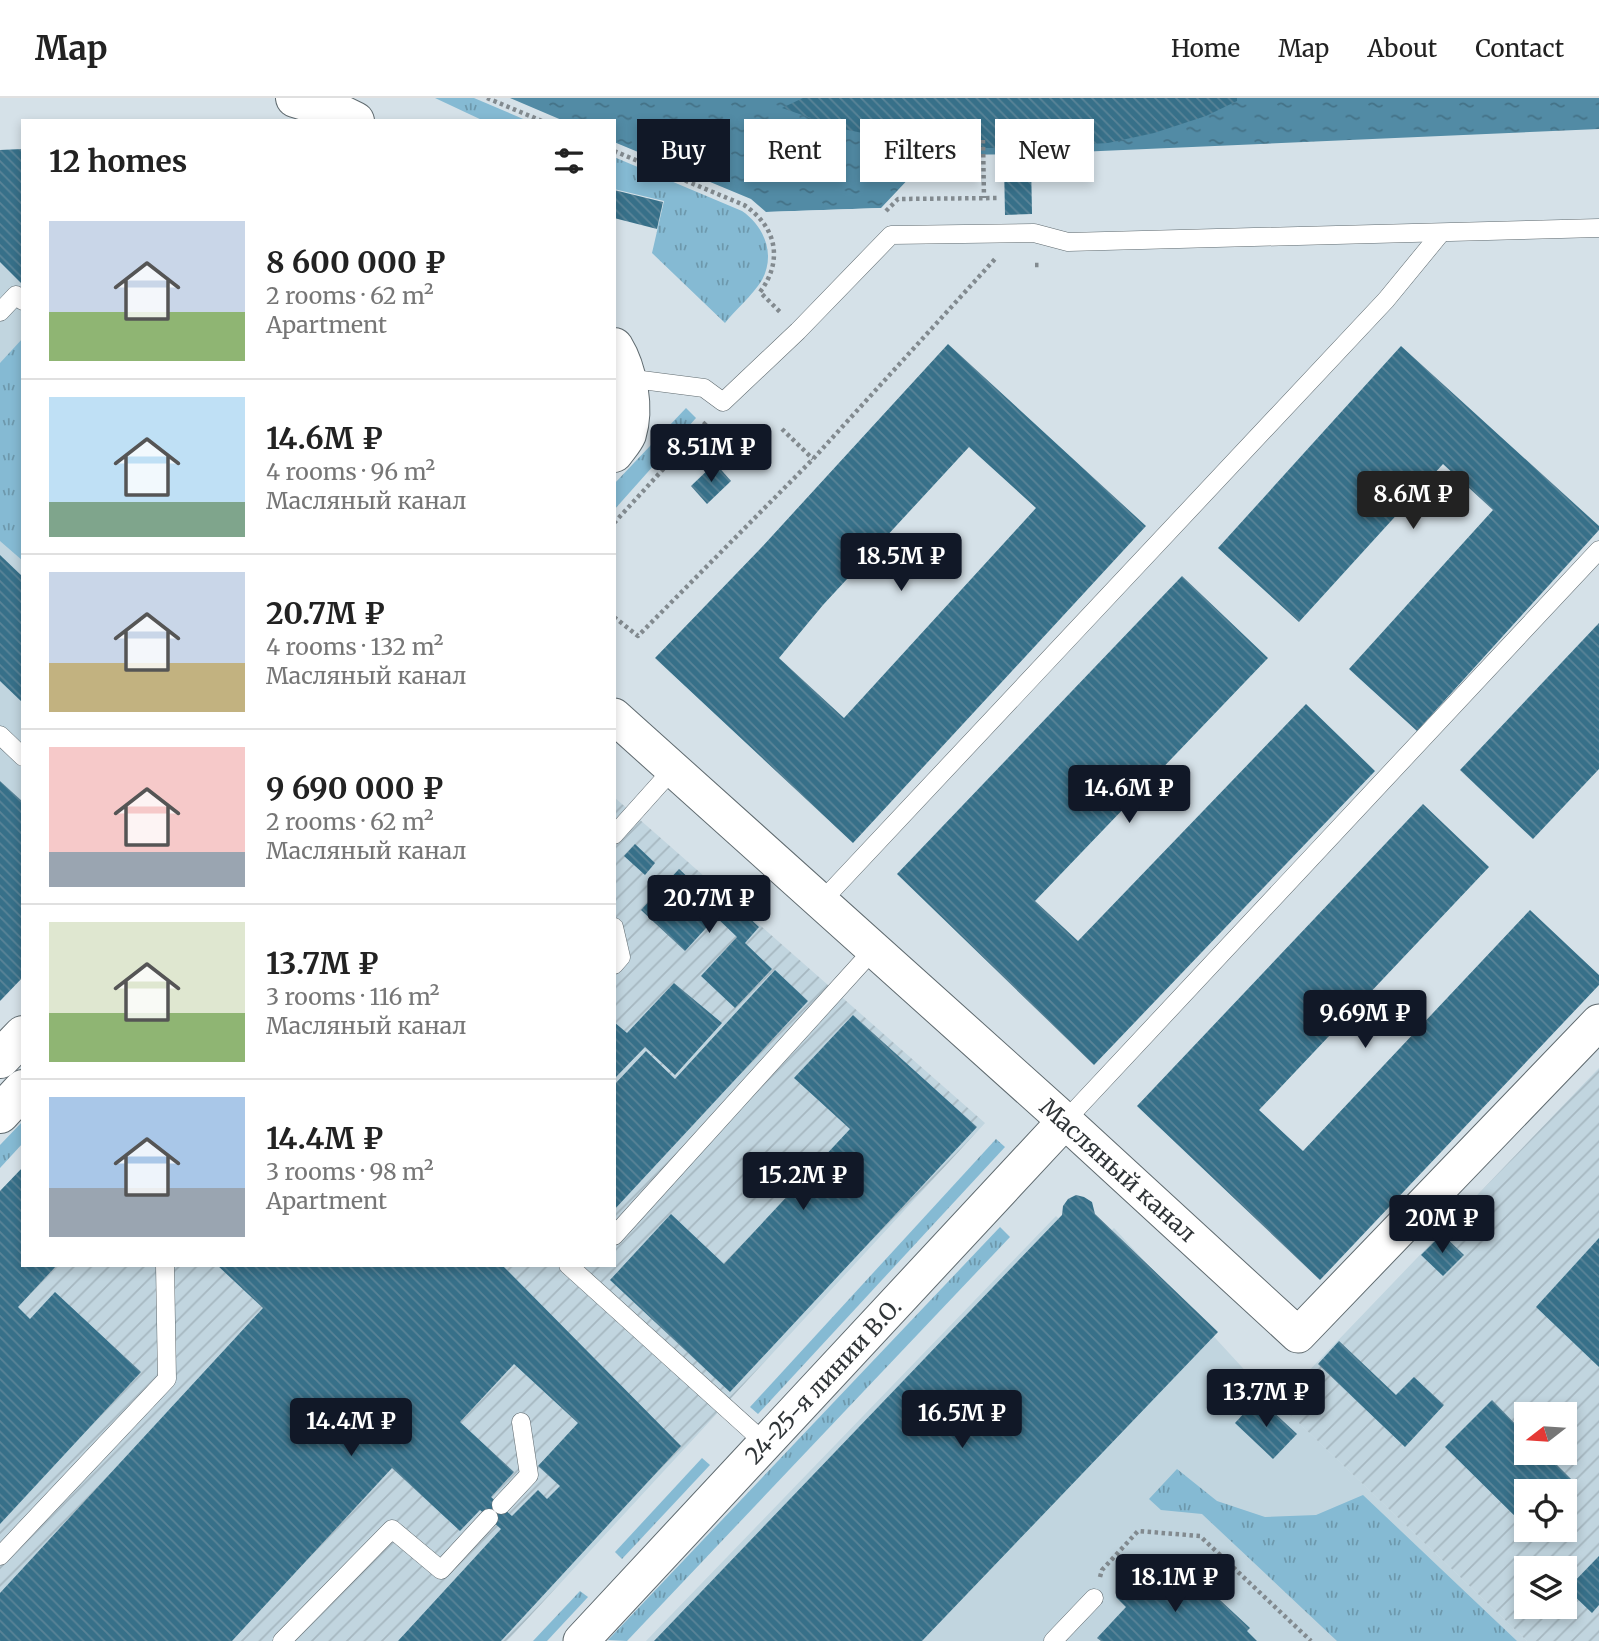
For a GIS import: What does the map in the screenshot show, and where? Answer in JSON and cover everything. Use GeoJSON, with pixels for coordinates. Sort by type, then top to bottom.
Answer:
{"type":"FeatureCollection","features":[{"type":"Feature","properties":{"kind":"street"},"geometry":{"type":"LineString","coordinates":[[295,98],[328,108],[351,119]]}},
{"type":"Feature","properties":{"kind":"street"},"geometry":{"type":"LineString","coordinates":[[616,450],[626,436],[631,411],[618,373]]}},
{"type":"Feature","properties":{"kind":"street","name":"Масляный канал"},"geometry":{"type":"LineString","coordinates":[[616,718],[1065,1121],[1298,1335],[1446,1205],[1599,1022]]}},
{"type":"Feature","properties":{"kind":"street"},"geometry":{"type":"LineString","coordinates":[[0,1059],[21,1037]]}},
{"type":"Feature","properties":{"kind":"street"},"geometry":{"type":"LineString","coordinates":[[0,1114],[21,1091]]}},
{"type":"Feature","properties":{"kind":"street","name":"24-25-я линии В.О."},"geometry":{"type":"LineString","coordinates":[[582,1641],[1065,1121]]}},
{"type":"Feature","properties":{"kind":"lane"},"geometry":{"type":"LineString","coordinates":[[618,373],[704,388],[723,402],[798,331],[891,234],[1034,233],[1068,242],[1599,229]]}},
{"type":"Feature","properties":{"kind":"lane"},"geometry":{"type":"LineString","coordinates":[[821,902],[1386,300],[1441,233]]}},
{"type":"Feature","properties":{"kind":"lane"},"geometry":{"type":"LineString","coordinates":[[0,312],[16,295],[21,299]]}},
{"type":"Feature","properties":{"kind":"lane"},"geometry":{"type":"LineString","coordinates":[[1065,1121],[1599,550]]}},
{"type":"Feature","properties":{"kind":"lane"},"geometry":{"type":"LineString","coordinates":[[0,735],[21,755]]}},
{"type":"Feature","properties":{"kind":"lane"},"geometry":{"type":"LineString","coordinates":[[616,833],[673,769]]}},
{"type":"Feature","properties":{"kind":"lane"},"geometry":{"type":"LineString","coordinates":[[616,936],[621,957],[616,963]]}},
{"type":"Feature","properties":{"kind":"lane"},"geometry":{"type":"LineString","coordinates":[[616,1234],[874,949]]}},
{"type":"Feature","properties":{"kind":"lane"},"geometry":{"type":"LineString","coordinates":[[0,1556],[167,1379],[165,1267]]}},
{"type":"Feature","properties":{"kind":"lane"},"geometry":{"type":"LineString","coordinates":[[578,1268],[765,1443]]}},
{"type":"Feature","properties":{"kind":"lane"},"geometry":{"type":"LineString","coordinates":[[282,1641],[391,1529],[441,1570],[529,1475],[521,1422]]}},
{"type":"Feature","properties":{"kind":"lane"},"geometry":{"type":"LineString","coordinates":[[1054,1641],[1094,1598]]}},
{"type":"Feature","properties":{"kind":"path"},"geometry":{"type":"LineString","coordinates":[[487,98],[537,119]]}},
{"type":"Feature","properties":{"kind":"path"},"geometry":{"type":"LineString","coordinates":[[983,140],[984,198]]}},
{"type":"Feature","properties":{"kind":"path"},"geometry":{"type":"LineString","coordinates":[[616,152],[744,205],[757,214],[768,229],[774,249],[774,266],[760,292]]}},
{"type":"Feature","properties":{"kind":"path"},"geometry":{"type":"LineString","coordinates":[[898,199],[999,198]]}},
{"type":"Feature","properties":{"kind":"path"},"geometry":{"type":"LineString","coordinates":[[616,619],[638,636],[813,459],[1019,233]]}},
{"type":"Feature","properties":{"kind":"path"},"geometry":{"type":"LineString","coordinates":[[616,521],[723,402]]}},
{"type":"Feature","properties":{"kind":"path"},"geometry":{"type":"LineString","coordinates":[[782,429],[813,459]]}},
{"type":"Feature","properties":{"kind":"path"},"geometry":{"type":"LineString","coordinates":[[1094,1598],[1102,1570],[1138,1531],[1200,1535],[1311,1641]]}},
{"type":"Feature","properties":{"kind":"shaded area"},"geometry":{"type":"Polygon","coordinates":[[[21,149],[21,979],[0,1001],[0,150],[21,149]]]}},
{"type":"Feature","properties":{"kind":"shaded area"},"geometry":{"type":"Polygon","coordinates":[[[616,799],[985,1123],[507,1641],[0,1641],[0,1191],[21,1169],[21,1267],[616,1267],[616,799]]]}},
{"type":"Feature","properties":{"kind":"shaded area"},"geometry":{"type":"Polygon","coordinates":[[[1599,1068],[1599,1641],[1527,1641],[1278,1403],[1599,1068]]]}},
{"type":"Feature","properties":{"kind":"shaded area"},"geometry":{"type":"Polygon","coordinates":[[[1056,1216],[1091,1251],[1114,1228],[1252,1378],[1527,1641],[646,1641],[1056,1216]]]}},
{"type":"Feature","properties":{"kind":"green space"},"geometry":{"type":"Polygon","coordinates":[[[435,98],[474,98],[523,119],[480,119],[435,98]]]}},
{"type":"Feature","properties":{"kind":"green space"},"geometry":{"type":"Polygon","coordinates":[[[616,158],[637,167],[637,182],[673,182],[742,211],[762,233],[766,241],[768,260],[758,286],[725,323],[652,253],[664,201],[616,189],[616,158]]]}},
{"type":"Feature","properties":{"kind":"green space"},"geometry":{"type":"Polygon","coordinates":[[[21,340],[21,559],[0,541],[0,363],[21,340]]]}},
{"type":"Feature","properties":{"kind":"green space"},"geometry":{"type":"Polygon","coordinates":[[[686,408],[696,418],[616,508],[616,482],[686,408]]]}},
{"type":"Feature","properties":{"kind":"green space"},"geometry":{"type":"Polygon","coordinates":[[[21,1123],[21,1145],[0,1168],[0,1145],[21,1123]]]}},
{"type":"Feature","properties":{"kind":"green space"},"geometry":{"type":"Polygon","coordinates":[[[996,1139],[1005,1147],[758,1414],[750,1407],[996,1139]]]}},
{"type":"Feature","properties":{"kind":"green space"},"geometry":{"type":"Polygon","coordinates":[[[1000,1227],[1010,1237],[627,1641],[608,1640],[1000,1227]]]}},
{"type":"Feature","properties":{"kind":"green space"},"geometry":{"type":"Polygon","coordinates":[[[702,1458],[710,1465],[622,1559],[615,1552],[702,1458]]]}},
{"type":"Feature","properties":{"kind":"green space"},"geometry":{"type":"Polygon","coordinates":[[[1177,1469],[1217,1501],[1265,1517],[1316,1515],[1363,1495],[1517,1641],[1337,1641],[1202,1514],[1161,1510],[1149,1499],[1177,1469]]]}},
{"type":"Feature","properties":{"kind":"green space"},"geometry":{"type":"Polygon","coordinates":[[[580,1591],[588,1597],[547,1641],[533,1641],[580,1591]]]}},
{"type":"Feature","properties":{"kind":"water"},"geometry":{"type":"Polygon","coordinates":[[[510,98],[1599,98],[1599,129],[1094,151],[1094,119],[995,119],[995,154],[981,155],[981,119],[860,119],[860,182],[906,182],[881,208],[766,212],[751,199],[710,182],[730,182],[730,119],[637,119],[637,152],[616,143],[616,119],[559,119],[510,98]]]}},
{"type":"Feature","properties":{"kind":"pier"},"geometry":{"type":"Polygon","coordinates":[[[881,208],[877,212],[768,216],[766,212],[881,208]]]}},
{"type":"Feature","properties":{"kind":"building"},"geometry":{"type":"Polygon","coordinates":[[[803,98],[1237,98],[1237,101],[1206,116],[1154,133],[1108,143],[1094,144],[1094,119],[995,119],[995,148],[981,148],[981,119],[860,119],[860,132],[846,130],[846,119],[814,119],[782,108],[803,98]]]}},
{"type":"Feature","properties":{"kind":"building"},"geometry":{"type":"Polygon","coordinates":[[[21,149],[21,283],[0,262],[0,150],[21,149]]]}},
{"type":"Feature","properties":{"kind":"building"},"geometry":{"type":"Polygon","coordinates":[[[1004,182],[1031,182],[1032,214],[1005,215],[1004,182]]]}},
{"type":"Feature","properties":{"kind":"building"},"geometry":{"type":"Polygon","coordinates":[[[616,190],[663,202],[657,229],[616,219],[616,190]]]}},
{"type":"Feature","properties":{"kind":"building"},"geometry":{"type":"Polygon","coordinates":[[[948,344],[1146,526],[853,843],[655,658],[761,548],[948,344]],[[969,447],[823,605],[779,658],[844,718],[1036,508],[969,447]]]}},
{"type":"Feature","properties":{"kind":"building"},"geometry":{"type":"Polygon","coordinates":[[[1401,346],[1599,526],[1599,530],[1417,731],[1349,669],[1493,510],[1443,464],[1299,622],[1218,548],[1401,346]]]}},
{"type":"Feature","properties":{"kind":"building"},"geometry":{"type":"Polygon","coordinates":[[[715,463],[731,481],[707,504],[691,486],[715,463]]]}},
{"type":"Feature","properties":{"kind":"building"},"geometry":{"type":"Polygon","coordinates":[[[0,555],[21,575],[21,701],[0,681],[0,555]]]}},
{"type":"Feature","properties":{"kind":"building"},"geometry":{"type":"Polygon","coordinates":[[[1182,576],[1268,658],[1035,901],[1078,941],[1306,704],[1375,771],[1094,1065],[897,874],[1182,576]]]}},
{"type":"Feature","properties":{"kind":"building"},"geometry":{"type":"Polygon","coordinates":[[[1599,623],[1599,769],[1533,839],[1460,770],[1599,623]]]}},
{"type":"Feature","properties":{"kind":"building"},"geometry":{"type":"Polygon","coordinates":[[[0,781],[21,800],[21,979],[0,1001],[0,781]]]}},
{"type":"Feature","properties":{"kind":"building"},"geometry":{"type":"Polygon","coordinates":[[[1423,804],[1489,867],[1259,1110],[1303,1151],[1530,910],[1599,975],[1599,985],[1320,1280],[1137,1106],[1423,804]]]}},
{"type":"Feature","properties":{"kind":"building"},"geometry":{"type":"Polygon","coordinates":[[[635,844],[655,863],[645,875],[624,856],[635,844]]]}},
{"type":"Feature","properties":{"kind":"building"},"geometry":{"type":"Polygon","coordinates":[[[679,869],[723,910],[731,901],[759,927],[745,943],[772,969],[735,1008],[701,976],[737,937],[716,917],[685,951],[641,910],[679,869]]]}},
{"type":"Feature","properties":{"kind":"building"},"geometry":{"type":"Polygon","coordinates":[[[775,970],[808,1001],[616,1208],[616,1083],[646,1051],[675,1079],[775,970]]]}},
{"type":"Feature","properties":{"kind":"building"},"geometry":{"type":"Polygon","coordinates":[[[674,983],[722,1023],[675,1075],[645,1047],[616,1077],[616,1024],[627,1033],[674,983]]]}},
{"type":"Feature","properties":{"kind":"building"},"geometry":{"type":"Polygon","coordinates":[[[853,1015],[977,1127],[730,1392],[610,1280],[671,1214],[724,1264],[850,1129],[794,1078],[853,1015]]]}},
{"type":"Feature","properties":{"kind":"building"},"geometry":{"type":"Polygon","coordinates":[[[21,1169],[21,1267],[55,1267],[18,1307],[30,1319],[55,1292],[141,1372],[0,1524],[0,1191],[21,1169]]]}},
{"type":"Feature","properties":{"kind":"building"},"geometry":{"type":"Polygon","coordinates":[[[1076,1195],[1092,1202],[1095,1214],[1218,1332],[922,1641],[654,1641],[1062,1215],[1063,1206],[1068,1199],[1076,1195]]]}},
{"type":"Feature","properties":{"kind":"building"},"geometry":{"type":"Polygon","coordinates":[[[1442,1234],[1464,1255],[1443,1276],[1421,1255],[1442,1234]]]}},
{"type":"Feature","properties":{"kind":"building"},"geometry":{"type":"Polygon","coordinates":[[[1599,1238],[1599,1367],[1536,1307],[1599,1238]]]}},
{"type":"Feature","properties":{"kind":"building"},"geometry":{"type":"Polygon","coordinates":[[[219,1267],[504,1267],[681,1446],[501,1641],[398,1641],[501,1529],[480,1510],[460,1531],[392,1468],[232,1641],[0,1641],[0,1593],[263,1308],[219,1267]],[[514,1364],[460,1422],[514,1472],[491,1497],[512,1516],[538,1490],[547,1499],[560,1486],[538,1466],[578,1423],[514,1364]]]}},
{"type":"Feature","properties":{"kind":"building"},"geometry":{"type":"Polygon","coordinates":[[[1339,1341],[1396,1395],[1414,1377],[1444,1405],[1405,1447],[1318,1364],[1339,1341]]]}},
{"type":"Feature","properties":{"kind":"building"},"geometry":{"type":"Polygon","coordinates":[[[1258,1398],[1297,1434],[1273,1459],[1235,1423],[1258,1398]]]}},
{"type":"Feature","properties":{"kind":"building"},"geometry":{"type":"Polygon","coordinates":[[[1492,1400],[1514,1423],[1514,1465],[1557,1465],[1571,1479],[1514,1479],[1514,1515],[1445,1447],[1492,1400]]]}},
{"type":"Feature","properties":{"kind":"building"},"geometry":{"type":"Polygon","coordinates":[[[1599,1556],[1599,1605],[1592,1613],[1577,1599],[1577,1579],[1599,1556]]]}},
{"type":"Feature","properties":{"kind":"building"},"geometry":{"type":"Polygon","coordinates":[[[1175,1563],[1203,1589],[1206,1587],[1250,1628],[1247,1631],[1257,1641],[1101,1641],[1097,1638],[1126,1607],[1116,1597],[1128,1584],[1142,1598],[1175,1563]]]}}]}
